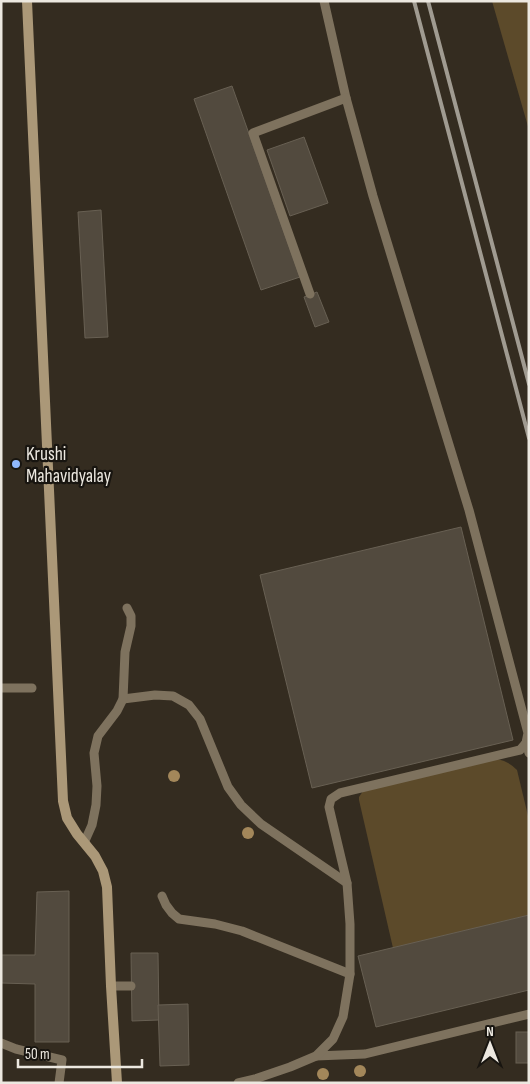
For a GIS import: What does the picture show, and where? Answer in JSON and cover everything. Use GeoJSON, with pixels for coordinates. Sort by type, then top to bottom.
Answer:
{"type":"FeatureCollection","features":[{"type":"Feature","properties":{"kind":"main road"},"geometry":{"type":"LineString","coordinates":[[27,1],[63,801],[67,818],[95,856],[103,871],[107,887],[110,986],[116,1083]]}},
{"type":"Feature","properties":{"kind":"lane"},"geometry":{"type":"LineString","coordinates":[[324,1],[346,98],[373,196],[469,510],[528,733],[526,743],[529,753]]}},
{"type":"Feature","properties":{"kind":"lane"},"geometry":{"type":"LineString","coordinates":[[310,294],[253,133],[346,98]]}},
{"type":"Feature","properties":{"kind":"lane"},"geometry":{"type":"LineString","coordinates":[[84,842],[92,825],[96,805],[98,786],[94,753],[98,736],[117,711],[122,699],[125,652],[131,626],[131,616],[127,608]]}},
{"type":"Feature","properties":{"kind":"lane"},"geometry":{"type":"LineString","coordinates":[[1,688],[32,688]]}},
{"type":"Feature","properties":{"kind":"lane"},"geometry":{"type":"LineString","coordinates":[[122,699],[164,695],[173,696],[189,705],[200,720],[228,787],[241,804],[261,824],[347,883]]}},
{"type":"Feature","properties":{"kind":"lane"},"geometry":{"type":"LineString","coordinates":[[316,1056],[333,1039],[343,1017],[350,974],[350,924],[347,883],[330,807],[331,798],[340,793],[520,750],[526,743]]}},
{"type":"Feature","properties":{"kind":"lane"},"geometry":{"type":"LineString","coordinates":[[162,896],[166,906],[179,919],[215,924],[242,931],[350,974]]}},
{"type":"Feature","properties":{"kind":"lane"},"geometry":{"type":"LineString","coordinates":[[110,986],[131,986]]}},
{"type":"Feature","properties":{"kind":"lane"},"geometry":{"type":"LineString","coordinates":[[238,1083],[253,1081],[316,1056],[366,1054],[529,1014]]}},
{"type":"Feature","properties":{"kind":"lane"},"geometry":{"type":"LineString","coordinates":[[1,1043],[16,1049],[62,1060],[59,1083]]}},
{"type":"Feature","properties":{"kind":"shaded area"},"geometry":{"type":"Polygon","coordinates":[[[492,1],[529,1],[529,130],[492,1]]]}},
{"type":"Feature","properties":{"kind":"shaded area"},"geometry":{"type":"Polygon","coordinates":[[[497,759],[508,763],[517,770],[529,820],[529,915],[393,948],[359,797],[363,791],[497,759]]]}},
{"type":"Feature","properties":{"kind":"building"},"geometry":{"type":"Polygon","coordinates":[[[232,86],[300,277],[261,290],[194,99],[232,86]]]}},
{"type":"Feature","properties":{"kind":"building"},"geometry":{"type":"Polygon","coordinates":[[[304,137],[328,203],[290,216],[267,150],[304,137]]]}},
{"type":"Feature","properties":{"kind":"building"},"geometry":{"type":"Polygon","coordinates":[[[101,210],[108,337],[85,338],[78,212],[101,210]]]}},
{"type":"Feature","properties":{"kind":"building"},"geometry":{"type":"Polygon","coordinates":[[[317,292],[329,322],[315,327],[304,297],[317,292]]]}},
{"type":"Feature","properties":{"kind":"building"},"geometry":{"type":"Polygon","coordinates":[[[461,527],[513,740],[312,788],[260,575],[461,527]]]}},
{"type":"Feature","properties":{"kind":"building"},"geometry":{"type":"Polygon","coordinates":[[[69,891],[69,1042],[35,1042],[35,984],[1,983],[1,955],[35,955],[37,892],[69,891]]]}},
{"type":"Feature","properties":{"kind":"building"},"geometry":{"type":"Polygon","coordinates":[[[529,915],[529,990],[376,1027],[358,956],[529,915]]]}},
{"type":"Feature","properties":{"kind":"building"},"geometry":{"type":"Polygon","coordinates":[[[131,953],[158,953],[159,1020],[132,1021],[131,953]]]}},
{"type":"Feature","properties":{"kind":"building"},"geometry":{"type":"Polygon","coordinates":[[[188,1004],[189,1065],[160,1066],[158,1005],[188,1004]]]}},
{"type":"Feature","properties":{"kind":"building"},"geometry":{"type":"Polygon","coordinates":[[[516,1032],[529,1032],[529,1063],[516,1063],[516,1032]]]}},
{"type":"Feature","properties":{"kind":"railway"},"geometry":{"type":"LineString","coordinates":[[414,1],[529,438]]}},
{"type":"Feature","properties":{"kind":"railway"},"geometry":{"type":"LineString","coordinates":[[428,1],[529,384]]}},
{"type":"Feature","properties":{"kind":"place","name":"Krushi Mahavidyalay"},"geometry":{"type":"Point","coordinates":[16,464]}}]}
